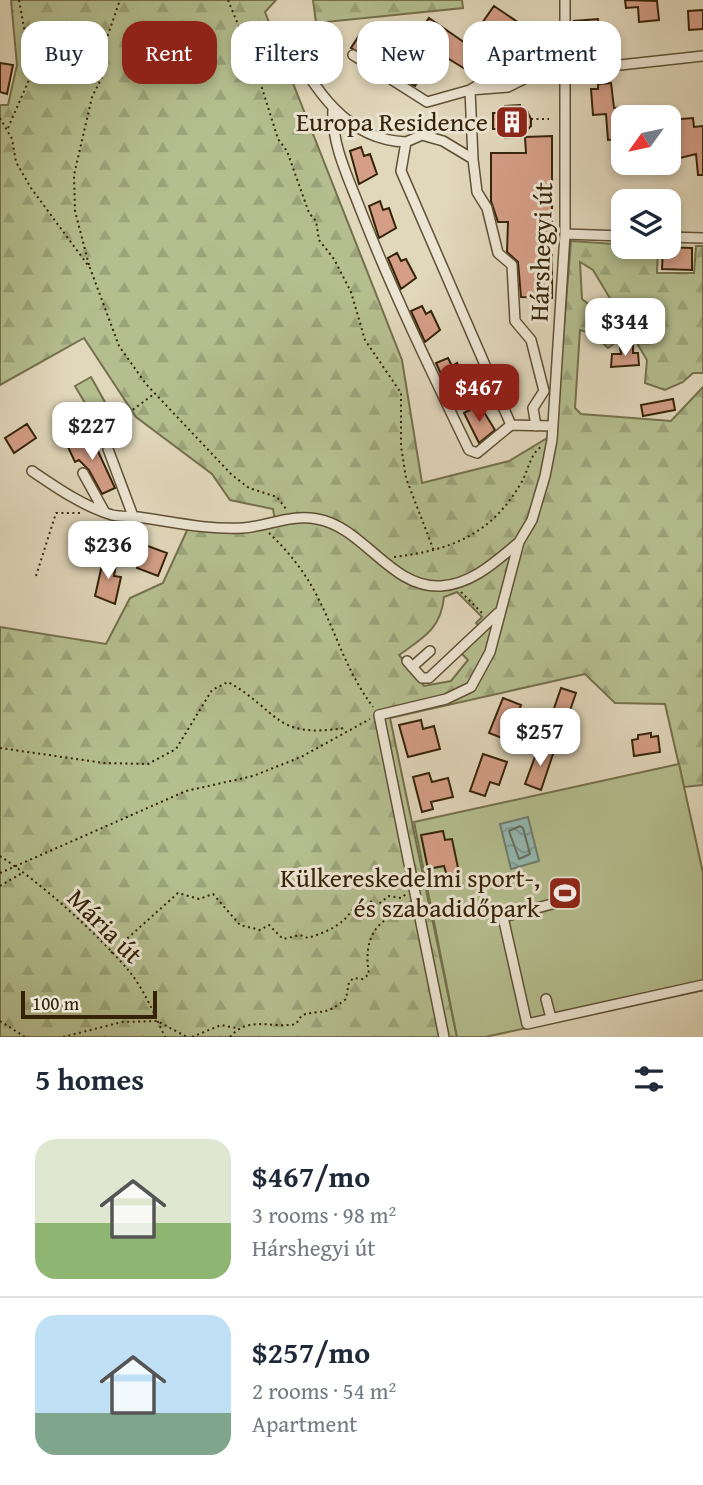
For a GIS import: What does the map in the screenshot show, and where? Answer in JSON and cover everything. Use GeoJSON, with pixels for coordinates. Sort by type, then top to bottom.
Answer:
{"type":"FeatureCollection","features":[{"type":"Feature","properties":{"kind":"street","name":"Hárshegyi út"},"geometry":{"type":"LineString","coordinates":[[565,0],[565,21]]}},
{"type":"Feature","properties":{"kind":"street"},"geometry":{"type":"LineString","coordinates":[[353,55],[427,102],[470,90],[508,87],[514,84]]}},
{"type":"Feature","properties":{"kind":"street"},"geometry":{"type":"LineString","coordinates":[[621,65],[703,56]]}},
{"type":"Feature","properties":{"kind":"street"},"geometry":{"type":"LineString","coordinates":[[312,84],[333,109],[382,141],[406,142],[422,135],[443,141],[473,159]]}},
{"type":"Feature","properties":{"kind":"street"},"geometry":{"type":"LineString","coordinates":[[470,90],[480,84]]}},
{"type":"Feature","properties":{"kind":"street","name":"Hárshegyi út"},"geometry":{"type":"LineString","coordinates":[[379,715],[446,699],[471,687],[490,652],[519,542],[532,520],[545,476],[552,440],[565,234],[565,84]]}},
{"type":"Feature","properties":{"kind":"street"},"geometry":{"type":"LineString","coordinates":[[470,90],[477,192],[487,208],[498,253],[512,265],[515,321],[531,340],[544,391],[533,408],[536,426]]}},
{"type":"Feature","properties":{"kind":"street"},"geometry":{"type":"LineString","coordinates":[[333,109],[336,138],[344,169],[393,292],[469,450],[477,453],[511,425],[552,426]]}},
{"type":"Feature","properties":{"kind":"street"},"geometry":{"type":"LineString","coordinates":[[406,142],[401,171],[511,425]]}},
{"type":"Feature","properties":{"kind":"street"},"geometry":{"type":"LineString","coordinates":[[565,234],[611,236]]}},
{"type":"Feature","properties":{"kind":"street"},"geometry":{"type":"LineString","coordinates":[[681,237],[703,238]]}},
{"type":"Feature","properties":{"kind":"street"},"geometry":{"type":"LineString","coordinates":[[108,449],[133,516]]}},
{"type":"Feature","properties":{"kind":"street","name":"Hárshegyi út"},"geometry":{"type":"LineString","coordinates":[[32,471],[92,507],[127,517],[189,526],[244,528],[288,518],[318,519],[346,532],[380,555],[401,574],[419,584],[454,584],[490,567],[519,542]]}},
{"type":"Feature","properties":{"kind":"street"},"geometry":{"type":"LineString","coordinates":[[83,473],[104,511]]}},
{"type":"Feature","properties":{"kind":"street"},"geometry":{"type":"LineString","coordinates":[[430,652],[410,664],[422,678],[429,678],[499,612]]}},
{"type":"Feature","properties":{"kind":"street"},"geometry":{"type":"LineString","coordinates":[[379,715],[444,1037]]}},
{"type":"Feature","properties":{"kind":"street"},"geometry":{"type":"LineString","coordinates":[[567,900],[503,917],[527,1024],[703,985]]}},
{"type":"Feature","properties":{"kind":"street"},"geometry":{"type":"LineString","coordinates":[[546,999],[551,1018]]}},
{"type":"Feature","properties":{"kind":"path"},"geometry":{"type":"LineString","coordinates":[[8,128],[32,73],[19,0]]}},
{"type":"Feature","properties":{"kind":"path"},"geometry":{"type":"LineString","coordinates":[[120,0],[103,49],[104,73],[92,97],[74,175],[75,211],[90,268],[119,346],[155,393],[232,475],[249,488],[277,496],[286,504],[288,518]]}},
{"type":"Feature","properties":{"kind":"path"},"geometry":{"type":"LineString","coordinates":[[228,0],[255,65],[278,139],[288,151],[309,213],[316,222],[319,240],[334,259],[351,292],[365,340],[401,393],[401,446],[406,478],[434,551]]}},
{"type":"Feature","properties":{"kind":"path"},"geometry":{"type":"LineString","coordinates":[[0,118],[8,128],[16,162],[31,188],[90,268]]}},
{"type":"Feature","properties":{"kind":"path"},"geometry":{"type":"LineString","coordinates":[[531,119],[549,119]]}},
{"type":"Feature","properties":{"kind":"path"},"geometry":{"type":"LineString","coordinates":[[108,449],[104,431],[155,393]]}},
{"type":"Feature","properties":{"kind":"path"},"geometry":{"type":"LineString","coordinates":[[380,555],[392,557],[434,551],[465,541],[485,525],[522,482],[534,452],[552,440]]}},
{"type":"Feature","properties":{"kind":"path"},"geometry":{"type":"LineString","coordinates":[[36,576],[56,513],[78,514],[92,507]]}},
{"type":"Feature","properties":{"kind":"path"},"geometry":{"type":"LineString","coordinates":[[0,873],[186,791],[253,776],[301,757],[348,728],[379,715],[351,678],[316,592],[291,555],[261,525]]}},
{"type":"Feature","properties":{"kind":"path"},"geometry":{"type":"LineString","coordinates":[[454,584],[489,621]]}},
{"type":"Feature","properties":{"kind":"path"},"geometry":{"type":"LineString","coordinates":[[0,748],[104,762],[148,764],[176,749],[212,690],[228,682],[250,694],[269,715],[290,728],[320,732],[348,728]]}},
{"type":"Feature","properties":{"kind":"path","name":"Mária út"},"geometry":{"type":"LineString","coordinates":[[0,856],[16,866],[130,972],[165,1037]]}},
{"type":"Feature","properties":{"kind":"path"},"geometry":{"type":"LineString","coordinates":[[0,886],[23,873]]}},
{"type":"Feature","properties":{"kind":"path"},"geometry":{"type":"LineString","coordinates":[[111,953],[177,893],[199,899],[213,894],[240,925],[260,930],[269,925],[283,939],[300,935],[308,939],[345,922],[352,910],[365,907],[370,901],[377,905],[389,897],[401,898],[413,889]]}},
{"type":"Feature","properties":{"kind":"path"},"geometry":{"type":"LineString","coordinates":[[192,1037],[221,1025],[237,1028],[260,1022],[282,1027],[296,1024],[302,1015],[309,1013],[316,1016],[332,1010],[346,999],[349,982],[369,974],[366,956],[368,944],[388,915],[417,908]]}},
{"type":"Feature","properties":{"kind":"path"},"geometry":{"type":"LineString","coordinates":[[0,1021],[24,1037]]}},
{"type":"Feature","properties":{"kind":"path"},"geometry":{"type":"LineString","coordinates":[[63,1037],[122,1022],[157,1021],[187,1037]]}},
{"type":"Feature","properties":{"kind":"path"},"geometry":{"type":"LineString","coordinates":[[230,1037],[237,1028]]}},
{"type":"Feature","properties":{"kind":"green space"},"geometry":{"type":"Polygon","coordinates":[[[11,0],[276,0],[265,12],[269,21],[231,21],[231,84],[293,84],[402,360],[422,483],[509,461],[555,436],[571,241],[611,244],[611,259],[658,259],[657,273],[694,273],[696,246],[703,246],[703,373],[693,373],[683,382],[665,390],[645,383],[647,360],[593,270],[580,262],[582,299],[606,318],[621,339],[608,348],[593,334],[580,330],[575,408],[581,414],[671,421],[703,387],[703,785],[684,787],[665,704],[615,703],[585,674],[390,718],[457,1037],[0,1037],[0,627],[106,644],[130,598],[163,583],[189,526],[244,528],[275,520],[273,509],[230,500],[212,474],[136,417],[84,338],[0,385],[0,105],[8,105],[17,65],[11,0]],[[457,592],[444,597],[435,625],[423,638],[399,655],[424,686],[451,681],[468,660],[461,653],[483,630],[476,623],[482,617],[457,592]]]}},
{"type":"Feature","properties":{"kind":"green space"},"geometry":{"type":"Polygon","coordinates":[[[313,0],[462,0],[463,8],[336,21],[316,21],[313,0]]]}},
{"type":"Feature","properties":{"kind":"green space"},"geometry":{"type":"Polygon","coordinates":[[[91,377],[106,404],[91,413],[75,386],[91,377]]]}},
{"type":"Feature","properties":{"kind":"green space","name":"Külkereskedelmi sport-, és szabadidőpark"},"geometry":{"type":"Polygon","coordinates":[[[679,764],[703,873],[703,990],[485,1037],[457,1037],[414,822],[679,764]]]}},
{"type":"Feature","properties":{"kind":"water"},"geometry":{"type":"Polygon","coordinates":[[[528,817],[539,861],[511,869],[500,824],[528,817]]]}},
{"type":"Feature","properties":{"kind":"building"},"geometry":{"type":"Polygon","coordinates":[[[625,0],[657,1],[659,20],[639,22],[638,7],[626,8],[625,0]]]}},
{"type":"Feature","properties":{"kind":"building"},"geometry":{"type":"Polygon","coordinates":[[[494,6],[516,21],[484,21],[494,6]]]}},
{"type":"Feature","properties":{"kind":"building"},"geometry":{"type":"Polygon","coordinates":[[[703,10],[703,29],[689,30],[688,11],[703,10]]]}},
{"type":"Feature","properties":{"kind":"building"},"geometry":{"type":"Polygon","coordinates":[[[449,32],[463,42],[463,68],[449,59],[449,32]]]}},
{"type":"Feature","properties":{"kind":"building"},"geometry":{"type":"Polygon","coordinates":[[[357,39],[357,52],[351,48],[357,39]]]}},
{"type":"Feature","properties":{"kind":"building"},"geometry":{"type":"Polygon","coordinates":[[[0,63],[13,65],[7,94],[0,92],[0,63]]]}},
{"type":"Feature","properties":{"kind":"building"},"geometry":{"type":"Polygon","coordinates":[[[598,84],[611,84],[614,105],[611,105],[611,140],[608,140],[606,114],[593,115],[591,89],[598,89],[598,84]]]}},
{"type":"Feature","properties":{"kind":"building","name":"Europa Residence"},"geometry":{"type":"Polygon","coordinates":[[[520,105],[520,109],[526,109],[531,126],[520,137],[505,138],[505,129],[493,129],[493,113],[505,113],[505,106],[520,105]]]}},
{"type":"Feature","properties":{"kind":"building"},"geometry":{"type":"Polygon","coordinates":[[[693,118],[694,127],[703,126],[703,175],[698,175],[696,154],[681,158],[681,119],[693,118]]]}},
{"type":"Feature","properties":{"kind":"building"},"geometry":{"type":"Polygon","coordinates":[[[552,136],[552,298],[521,297],[518,262],[507,252],[508,222],[498,222],[491,201],[491,153],[526,153],[525,137],[552,136]]]}},
{"type":"Feature","properties":{"kind":"building"},"geometry":{"type":"Polygon","coordinates":[[[361,147],[364,156],[370,154],[377,174],[359,184],[350,151],[361,147]]]}},
{"type":"Feature","properties":{"kind":"building"},"geometry":{"type":"Polygon","coordinates":[[[380,201],[383,210],[389,208],[396,228],[379,238],[369,206],[380,201]]]}},
{"type":"Feature","properties":{"kind":"building"},"geometry":{"type":"Polygon","coordinates":[[[681,248],[692,248],[692,270],[662,269],[662,259],[681,259],[681,248]]]}},
{"type":"Feature","properties":{"kind":"building"},"geometry":{"type":"Polygon","coordinates":[[[397,253],[401,261],[406,259],[416,278],[401,289],[388,258],[397,253]]]}},
{"type":"Feature","properties":{"kind":"building"},"geometry":{"type":"Polygon","coordinates":[[[422,306],[426,314],[431,311],[440,330],[425,342],[411,311],[422,306]]]}},
{"type":"Feature","properties":{"kind":"building"},"geometry":{"type":"Polygon","coordinates":[[[633,346],[633,353],[638,353],[639,365],[611,367],[612,354],[621,354],[620,347],[633,346]]]}},
{"type":"Feature","properties":{"kind":"building"},"geometry":{"type":"Polygon","coordinates":[[[448,358],[452,366],[457,363],[466,382],[450,394],[436,363],[448,358]]]}},
{"type":"Feature","properties":{"kind":"building"},"geometry":{"type":"Polygon","coordinates":[[[673,399],[675,410],[643,416],[641,405],[673,399]]]}},
{"type":"Feature","properties":{"kind":"building"},"geometry":{"type":"Polygon","coordinates":[[[475,407],[479,415],[484,412],[495,430],[479,443],[464,413],[475,407]]]}},
{"type":"Feature","properties":{"kind":"building"},"geometry":{"type":"Polygon","coordinates":[[[27,424],[36,438],[14,453],[5,438],[27,424]]]}},
{"type":"Feature","properties":{"kind":"building"},"geometry":{"type":"Polygon","coordinates":[[[90,434],[115,488],[102,494],[89,470],[79,460],[75,462],[67,445],[90,434]]]}},
{"type":"Feature","properties":{"kind":"building"},"geometry":{"type":"Polygon","coordinates":[[[145,545],[167,553],[158,576],[137,568],[145,545]]]}},
{"type":"Feature","properties":{"kind":"building"},"geometry":{"type":"Polygon","coordinates":[[[104,556],[117,559],[114,576],[121,577],[115,604],[95,596],[104,556]]]}},
{"type":"Feature","properties":{"kind":"building"},"geometry":{"type":"Polygon","coordinates":[[[561,688],[576,693],[563,731],[548,726],[561,688]]]}},
{"type":"Feature","properties":{"kind":"building"},"geometry":{"type":"Polygon","coordinates":[[[503,698],[521,705],[507,740],[489,733],[503,698]]]}},
{"type":"Feature","properties":{"kind":"building"},"geometry":{"type":"Polygon","coordinates":[[[421,720],[423,729],[434,726],[440,749],[408,757],[399,725],[421,720]]]}},
{"type":"Feature","properties":{"kind":"building"},"geometry":{"type":"Polygon","coordinates":[[[651,733],[651,737],[658,736],[660,752],[634,756],[632,740],[638,739],[638,735],[651,733]]]}},
{"type":"Feature","properties":{"kind":"building"},"geometry":{"type":"Polygon","coordinates":[[[539,746],[554,751],[541,790],[525,784],[539,746]]]}},
{"type":"Feature","properties":{"kind":"building"},"geometry":{"type":"Polygon","coordinates":[[[483,754],[507,762],[499,785],[490,782],[485,796],[470,791],[483,754]]]}},
{"type":"Feature","properties":{"kind":"building"},"geometry":{"type":"Polygon","coordinates":[[[429,773],[432,782],[448,778],[453,797],[431,802],[433,809],[422,812],[413,777],[429,773]]]}},
{"type":"Feature","properties":{"kind":"building"},"geometry":{"type":"Polygon","coordinates":[[[443,831],[445,840],[452,839],[462,887],[451,889],[444,866],[428,869],[421,835],[443,831]]]}},
{"type":"Feature","properties":{"kind":"place","name":"Europa Residence"},"geometry":{"type":"Point","coordinates":[512,122]}},
{"type":"Feature","properties":{"kind":"place","name":"Külkereskedelmi sport-, és szabadidőpark"},"geometry":{"type":"Point","coordinates":[565,893]}}]}
